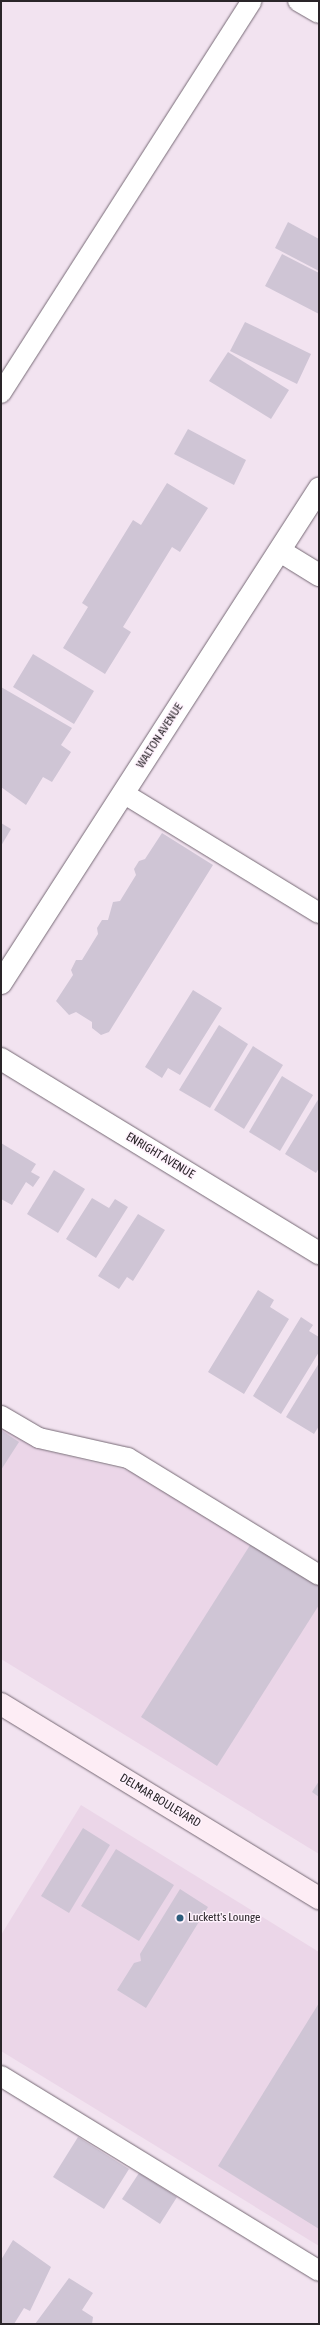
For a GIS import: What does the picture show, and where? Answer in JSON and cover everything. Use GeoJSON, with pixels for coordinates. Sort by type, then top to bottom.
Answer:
{"type":"FeatureCollection","features":[{"type":"Feature","properties":{"kind":"main road","name":"DELMAR BOULEVARD"},"geometry":{"type":"LineString","coordinates":[[1,1704],[319,1898]]}},
{"type":"Feature","properties":{"kind":"street","name":"WALTON AVENUE"},"geometry":{"type":"LineString","coordinates":[[1,983],[319,489]]}},
{"type":"Feature","properties":{"kind":"street"},"geometry":{"type":"LineString","coordinates":[[280,551],[319,575]]}},
{"type":"Feature","properties":{"kind":"street","name":"ENRIGHT AVENUE"},"geometry":{"type":"LineString","coordinates":[[1,1059],[319,1253]]}},
{"type":"Feature","properties":{"kind":"lane"},"geometry":{"type":"LineString","coordinates":[[1,393],[252,1]]}},
{"type":"Feature","properties":{"kind":"lane"},"geometry":{"type":"LineString","coordinates":[[298,1],[319,13]]}},
{"type":"Feature","properties":{"kind":"lane"},"geometry":{"type":"LineString","coordinates":[[123,793],[319,913]]}},
{"type":"Feature","properties":{"kind":"lane"},"geometry":{"type":"LineString","coordinates":[[1,1416],[39,1438],[128,1458],[319,1575]]}},
{"type":"Feature","properties":{"kind":"lane"},"geometry":{"type":"LineString","coordinates":[[1,2076],[319,2271]]}},
{"type":"Feature","properties":{"kind":"shaded area"},"geometry":{"type":"Polygon","coordinates":[[[1,1425],[43,1450],[133,1472],[319,1585],[319,1854],[1,1659],[1,1425]]]}},
{"type":"Feature","properties":{"kind":"shaded area"},"geometry":{"type":"Polygon","coordinates":[[[81,1805],[319,1952],[319,2246],[1,2051],[1,1935],[81,1805]]]}},
{"type":"Feature","properties":{"kind":"building"},"geometry":{"type":"Polygon","coordinates":[[[288,222],[319,239],[319,271],[275,248],[288,222]]]}},
{"type":"Feature","properties":{"kind":"building"},"geometry":{"type":"Polygon","coordinates":[[[282,254],[319,273],[319,314],[265,286],[282,254]]]}},
{"type":"Feature","properties":{"kind":"building"},"geometry":{"type":"Polygon","coordinates":[[[245,322],[311,354],[297,384],[230,351],[245,322]]]}},
{"type":"Feature","properties":{"kind":"building"},"geometry":{"type":"Polygon","coordinates":[[[228,352],[289,390],[271,419],[209,381],[228,352]]]}},
{"type":"Feature","properties":{"kind":"building"},"geometry":{"type":"Polygon","coordinates":[[[188,429],[246,460],[234,485],[174,454],[188,429]]]}},
{"type":"Feature","properties":{"kind":"building"},"geometry":{"type":"Polygon","coordinates":[[[167,483],[208,508],[180,552],[172,547],[123,627],[131,632],[105,674],[63,648],[88,607],[82,603],[133,520],[141,525],[167,483]]]}},
{"type":"Feature","properties":{"kind":"building"},"geometry":{"type":"Polygon","coordinates":[[[33,654],[94,691],[74,724],[13,687],[33,654]]]}},
{"type":"Feature","properties":{"kind":"building"},"geometry":{"type":"Polygon","coordinates":[[[1,687],[72,728],[61,745],[71,752],[52,782],[43,777],[26,805],[1,787],[1,687]]]}},
{"type":"Feature","properties":{"kind":"building"},"geometry":{"type":"Polygon","coordinates":[[[1,823],[11,829],[1,846],[1,823]]]}},
{"type":"Feature","properties":{"kind":"building"},"geometry":{"type":"Polygon","coordinates":[[[162,833],[213,865],[109,1032],[101,1035],[92,1028],[92,1022],[76,1012],[69,1015],[56,1001],[73,975],[71,970],[76,960],[82,960],[98,934],[97,928],[102,920],[108,920],[113,902],[120,901],[136,875],[134,869],[139,861],[145,859],[162,833]]]}},
{"type":"Feature","properties":{"kind":"building"},"geometry":{"type":"Polygon","coordinates":[[[193,990],[222,1008],[180,1075],[168,1068],[162,1078],[145,1067],[193,990]]]}},
{"type":"Feature","properties":{"kind":"building"},"geometry":{"type":"Polygon","coordinates":[[[219,1025],[248,1044],[210,1108],[179,1090],[219,1025]]]}},
{"type":"Feature","properties":{"kind":"building"},"geometry":{"type":"Polygon","coordinates":[[[253,1046],[283,1065],[244,1129],[214,1110],[253,1046]]]}},
{"type":"Feature","properties":{"kind":"building"},"geometry":{"type":"Polygon","coordinates":[[[282,1076],[313,1095],[280,1151],[249,1132],[282,1076]]]}},
{"type":"Feature","properties":{"kind":"building"},"geometry":{"type":"Polygon","coordinates":[[[319,1098],[319,1168],[316,1173],[285,1154],[319,1098]]]}},
{"type":"Feature","properties":{"kind":"building"},"geometry":{"type":"Polygon","coordinates":[[[1,1143],[36,1164],[31,1172],[40,1177],[33,1187],[26,1182],[12,1205],[1,1199],[1,1143]]]}},
{"type":"Feature","properties":{"kind":"building"},"geometry":{"type":"Polygon","coordinates":[[[54,1170],[85,1189],[58,1233],[27,1214],[54,1170]]]}},
{"type":"Feature","properties":{"kind":"building"},"geometry":{"type":"Polygon","coordinates":[[[92,1198],[109,1208],[115,1199],[128,1207],[96,1258],[66,1239],[92,1198]]]}},
{"type":"Feature","properties":{"kind":"building"},"geometry":{"type":"Polygon","coordinates":[[[138,1214],[165,1230],[133,1281],[127,1277],[119,1289],[98,1276],[138,1214]]]}},
{"type":"Feature","properties":{"kind":"building"},"geometry":{"type":"Polygon","coordinates":[[[258,1290],[274,1300],[270,1307],[289,1319],[244,1394],[208,1372],[258,1290]]]}},
{"type":"Feature","properties":{"kind":"building"},"geometry":{"type":"Polygon","coordinates":[[[301,1317],[313,1325],[309,1331],[319,1337],[319,1352],[281,1414],[253,1396],[301,1317]]]}},
{"type":"Feature","properties":{"kind":"building"},"geometry":{"type":"Polygon","coordinates":[[[319,1363],[319,1426],[314,1434],[286,1417],[319,1363]]]}},
{"type":"Feature","properties":{"kind":"building"},"geometry":{"type":"Polygon","coordinates":[[[1,1430],[19,1442],[1,1470],[1,1430]]]}},
{"type":"Feature","properties":{"kind":"building"},"geometry":{"type":"Polygon","coordinates":[[[252,1542],[319,1584],[319,1605],[217,1766],[141,1717],[252,1542]]]}},
{"type":"Feature","properties":{"kind":"building"},"geometry":{"type":"Polygon","coordinates":[[[319,1781],[319,1797],[312,1792],[319,1781]]]}},
{"type":"Feature","properties":{"kind":"building"},"geometry":{"type":"Polygon","coordinates":[[[83,1828],[110,1845],[69,1913],[41,1896],[83,1828]]]}},
{"type":"Feature","properties":{"kind":"building"},"geometry":{"type":"Polygon","coordinates":[[[116,1849],[174,1885],[139,1941],[81,1906],[116,1849]]]}},
{"type":"Feature","properties":{"kind":"building"},"geometry":{"type":"Polygon","coordinates":[[[180,1889],[208,1907],[146,2008],[117,1990],[134,1963],[141,1961],[140,1954],[180,1889]]]}},
{"type":"Feature","properties":{"kind":"building"},"geometry":{"type":"Polygon","coordinates":[[[319,2003],[319,2229],[218,2166],[319,2003]]]}},
{"type":"Feature","properties":{"kind":"building"},"geometry":{"type":"Polygon","coordinates":[[[78,2137],[129,2169],[104,2209],[53,2177],[78,2137]]]}},
{"type":"Feature","properties":{"kind":"building"},"geometry":{"type":"Polygon","coordinates":[[[139,2173],[177,2197],[160,2224],[122,2199],[139,2173]]]}},
{"type":"Feature","properties":{"kind":"building"},"geometry":{"type":"Polygon","coordinates":[[[13,2240],[51,2267],[30,2311],[24,2308],[14,2324],[1,2324],[1,2260],[13,2240]]]}},
{"type":"Feature","properties":{"kind":"building"},"geometry":{"type":"Polygon","coordinates":[[[69,2278],[93,2293],[82,2310],[93,2317],[92,2324],[35,2324],[69,2278]]]}},
{"type":"Feature","properties":{"kind":"place","name":"Luckett's Lounge"},"geometry":{"type":"Point","coordinates":[180,1918]}}]}
